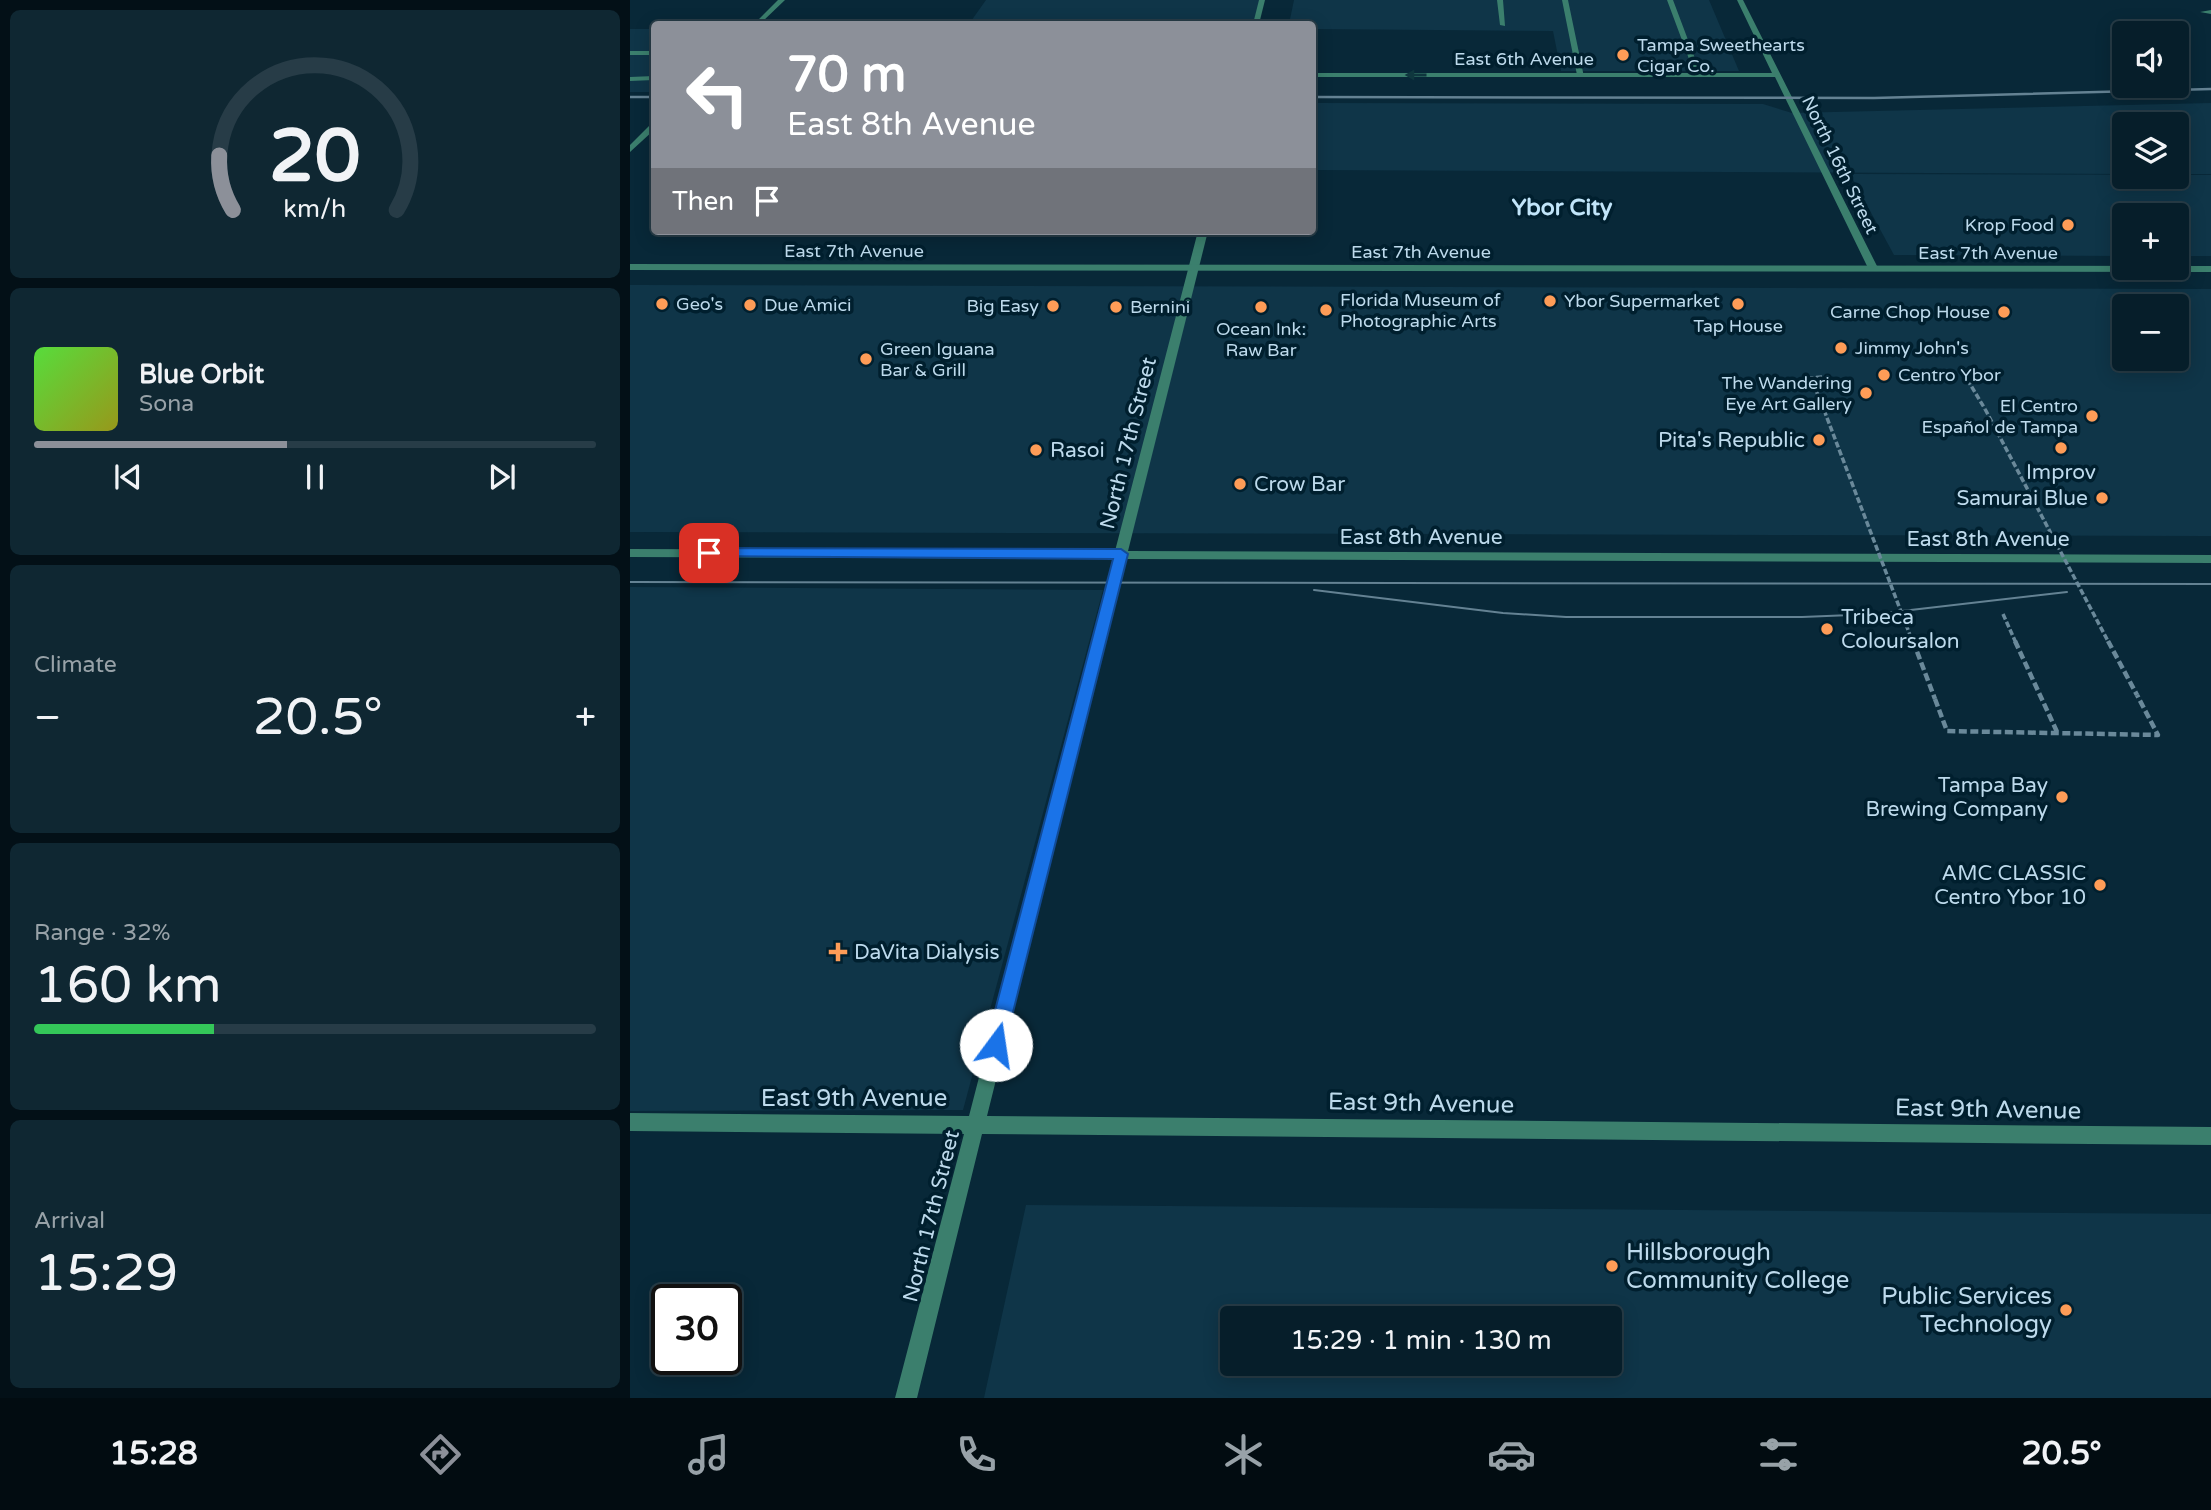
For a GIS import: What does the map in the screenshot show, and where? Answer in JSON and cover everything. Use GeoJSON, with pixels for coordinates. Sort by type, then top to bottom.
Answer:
{"type":"FeatureCollection","features":[{"type":"Feature","properties":{"kind":"street"},"geometry":{"type":"LineString","coordinates":[[760,21],[782,0]]}},
{"type":"Feature","properties":{"kind":"street"},"geometry":{"type":"LineString","coordinates":[[1257,21],[1262,0]]}},
{"type":"Feature","properties":{"kind":"street"},"geometry":{"type":"LineString","coordinates":[[1500,0],[1503,25]]}},
{"type":"Feature","properties":{"kind":"street"},"geometry":{"type":"LineString","coordinates":[[1565,0],[1581,75]]}},
{"type":"Feature","properties":{"kind":"street"},"geometry":{"type":"LineString","coordinates":[[1670,0],[1699,75]]}},
{"type":"Feature","properties":{"kind":"street","name":"North 16th Street"},"geometry":{"type":"LineString","coordinates":[[1740,0],[1873,268]]}},
{"type":"Feature","properties":{"kind":"street"},"geometry":{"type":"LineString","coordinates":[[630,53],[651,53]]}},
{"type":"Feature","properties":{"kind":"street","name":"East 6th Avenue"},"geometry":{"type":"LineString","coordinates":[[1316,75],[1778,75]]}},
{"type":"Feature","properties":{"kind":"street"},"geometry":{"type":"LineString","coordinates":[[630,79],[651,78]]}},
{"type":"Feature","properties":{"kind":"street"},"geometry":{"type":"LineString","coordinates":[[630,150],[651,129]]}},
{"type":"Feature","properties":{"kind":"street","name":"North 17th Street"},"geometry":{"type":"LineString","coordinates":[[906,1398],[1202,235]]}},
{"type":"Feature","properties":{"kind":"street","name":"East 7th Avenue"},"geometry":{"type":"LineString","coordinates":[[630,267],[2211,269]]}},
{"type":"Feature","properties":{"kind":"street","name":"East 8th Avenue"},"geometry":{"type":"LineString","coordinates":[[630,553],[2211,559]]}},
{"type":"Feature","properties":{"kind":"street","name":"East 9th Avenue"},"geometry":{"type":"LineString","coordinates":[[630,1122],[2211,1136]]}},
{"type":"Feature","properties":{"kind":"path"},"geometry":{"type":"LineString","coordinates":[[1822,377],[1811,378],[1947,731],[2158,735],[1967,379],[1975,379]]}},
{"type":"Feature","properties":{"kind":"path"},"geometry":{"type":"LineString","coordinates":[[2003,614],[2058,734]]}},
{"type":"Feature","properties":{"kind":"shaded area"},"geometry":{"type":"Polygon","coordinates":[[[986,0],[1262,0],[1257,21],[971,21],[986,0]]]}},
{"type":"Feature","properties":{"kind":"shaded area"},"geometry":{"type":"Polygon","coordinates":[[[1294,0],[1709,0],[1739,71],[1561,71],[1553,31],[1316,29],[1316,21],[1290,21],[1294,0]]]}},
{"type":"Feature","properties":{"kind":"shaded area"},"geometry":{"type":"Polygon","coordinates":[[[630,29],[651,29],[651,92],[630,92],[630,29]]]}},
{"type":"Feature","properties":{"kind":"shaded area"},"geometry":{"type":"Polygon","coordinates":[[[1316,103],[1763,104],[1792,113],[2211,103],[2211,174],[2189,174],[2189,112],[2112,112],[2112,174],[1316,170],[1316,103]]]}},
{"type":"Feature","properties":{"kind":"shaded area"},"geometry":{"type":"Polygon","coordinates":[[[1850,174],[2112,175],[2112,189],[2189,189],[2189,175],[2211,175],[2211,256],[2189,256],[2189,203],[2112,203],[2112,256],[1894,255],[1850,174]]]}},
{"type":"Feature","properties":{"kind":"shaded area"},"geometry":{"type":"Polygon","coordinates":[[[630,285],[2211,289],[2211,536],[630,532],[630,285]]]}},
{"type":"Feature","properties":{"kind":"shaded area"},"geometry":{"type":"Polygon","coordinates":[[[630,587],[1103,590],[963,1110],[630,1111],[630,587]]]}},
{"type":"Feature","properties":{"kind":"shaded area","name":"Hillsborough Community College"},"geometry":{"type":"Polygon","coordinates":[[[1026,1205],[2211,1214],[2211,1398],[984,1398],[1026,1205]]]}},
{"type":"Feature","properties":{"kind":"tram line"},"geometry":{"type":"LineString","coordinates":[[630,582],[2211,584]]}},
{"type":"Feature","properties":{"kind":"tram line"},"geometry":{"type":"LineString","coordinates":[[1314,590],[1503,613],[1566,617],[1802,617],[1876,614],[2067,592]]}},
{"type":"Feature","properties":{"kind":"railway"},"geometry":{"type":"LineString","coordinates":[[1316,97],[1874,98],[2211,89]]}},
{"type":"Feature","properties":{"kind":"railway"},"geometry":{"type":"LineString","coordinates":[[630,97],[651,97]]}},
{"type":"Feature","properties":{"kind":"place","name":"Tampa Sweethearts Cigar Co."},"geometry":{"type":"Point","coordinates":[1623,55]}},
{"type":"Feature","properties":{"kind":"place","name":"Krop Food"},"geometry":{"type":"Point","coordinates":[2068,225]}},
{"type":"Feature","properties":{"kind":"place","name":"Ybor Supermarket"},"geometry":{"type":"Point","coordinates":[1550,301]}},
{"type":"Feature","properties":{"kind":"place","name":"Geo's"},"geometry":{"type":"Point","coordinates":[662,304]}},
{"type":"Feature","properties":{"kind":"place","name":"Tap House"},"geometry":{"type":"Point","coordinates":[1738,304]}},
{"type":"Feature","properties":{"kind":"place","name":"Due Amici"},"geometry":{"type":"Point","coordinates":[750,305]}},
{"type":"Feature","properties":{"kind":"place","name":"Big Easy"},"geometry":{"type":"Point","coordinates":[1053,306]}},
{"type":"Feature","properties":{"kind":"place","name":"Bernini"},"geometry":{"type":"Point","coordinates":[1116,307]}},
{"type":"Feature","properties":{"kind":"place","name":"Ocean Ink: Raw Bar"},"geometry":{"type":"Point","coordinates":[1261,307]}},
{"type":"Feature","properties":{"kind":"place","name":"Florida Museum of Photographic Arts"},"geometry":{"type":"Point","coordinates":[1326,310]}},
{"type":"Feature","properties":{"kind":"place","name":"Carne Chop House"},"geometry":{"type":"Point","coordinates":[2004,312]}},
{"type":"Feature","properties":{"kind":"place","name":"Jimmy John's"},"geometry":{"type":"Point","coordinates":[1841,348]}},
{"type":"Feature","properties":{"kind":"place","name":"Green Iguana Bar & Grill"},"geometry":{"type":"Point","coordinates":[866,359]}},
{"type":"Feature","properties":{"kind":"place","name":"Centro Ybor"},"geometry":{"type":"Point","coordinates":[1884,375]}},
{"type":"Feature","properties":{"kind":"place","name":"The Wandering Eye Art Gallery"},"geometry":{"type":"Point","coordinates":[1866,393]}},
{"type":"Feature","properties":{"kind":"place","name":"El Centro Español de Tampa"},"geometry":{"type":"Point","coordinates":[2092,416]}},
{"type":"Feature","properties":{"kind":"place","name":"Pita's Republic"},"geometry":{"type":"Point","coordinates":[1819,440]}},
{"type":"Feature","properties":{"kind":"place","name":"Improv"},"geometry":{"type":"Point","coordinates":[2061,448]}},
{"type":"Feature","properties":{"kind":"place","name":"Rasoi"},"geometry":{"type":"Point","coordinates":[1036,450]}},
{"type":"Feature","properties":{"kind":"place","name":"Crow Bar"},"geometry":{"type":"Point","coordinates":[1240,484]}},
{"type":"Feature","properties":{"kind":"place","name":"Samurai Blue"},"geometry":{"type":"Point","coordinates":[2102,498]}},
{"type":"Feature","properties":{"kind":"place","name":"Tribeca Coloursalon"},"geometry":{"type":"Point","coordinates":[1827,629]}},
{"type":"Feature","properties":{"kind":"place","name":"Tampa Bay Brewing Company"},"geometry":{"type":"Point","coordinates":[2062,797]}},
{"type":"Feature","properties":{"kind":"place","name":"AMC CLASSIC Centro Ybor 10"},"geometry":{"type":"Point","coordinates":[2100,885]}},
{"type":"Feature","properties":{"kind":"place","name":"DaVita Dialysis"},"geometry":{"type":"Point","coordinates":[838,952]}},
{"type":"Feature","properties":{"kind":"place","name":"Hillsborough Community College"},"geometry":{"type":"Point","coordinates":[1612,1266]}},
{"type":"Feature","properties":{"kind":"place","name":"Public Services Technology"},"geometry":{"type":"Point","coordinates":[2066,1310]}},
{"type":"Feature","properties":{"kind":"district","name":"Ybor City"},"geometry":{"type":"Point","coordinates":[1562,207]}},
{"type":"Feature","properties":{"kind":"route"},"geometry":{"type":"LineString","coordinates":[[709,553],[1121,554],[996,1045]]}}]}
